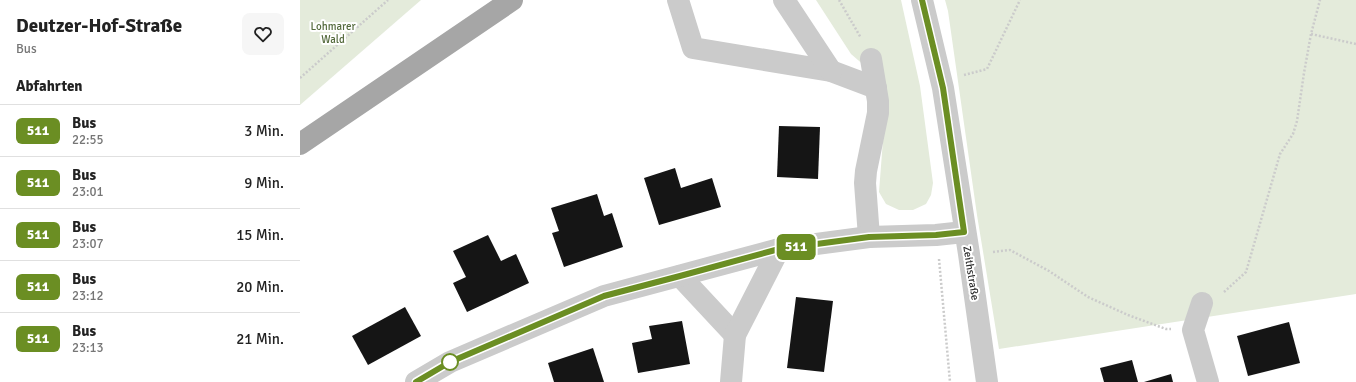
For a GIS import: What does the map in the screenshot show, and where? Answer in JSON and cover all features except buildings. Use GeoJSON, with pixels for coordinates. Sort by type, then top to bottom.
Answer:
{"type":"FeatureCollection","features":[{"type":"Feature","properties":{"kind":"main road"},"geometry":{"type":"LineString","coordinates":[[300,144],[512,0]]}},
{"type":"Feature","properties":{"kind":"street"},"geometry":{"type":"LineString","coordinates":[[678,0],[693,48],[831,71],[876,88]]}},
{"type":"Feature","properties":{"kind":"street"},"geometry":{"type":"LineString","coordinates":[[784,0],[831,71]]}},
{"type":"Feature","properties":{"kind":"street","name":"Zeithstraße"},"geometry":{"type":"LineString","coordinates":[[922,0],[941,80],[964,232],[969,254],[987,382]]}},
{"type":"Feature","properties":{"kind":"street"},"geometry":{"type":"LineString","coordinates":[[869,237],[865,183],[878,113],[878,101],[871,58]]}},
{"type":"Feature","properties":{"kind":"street"},"geometry":{"type":"LineString","coordinates":[[416,382],[450,362],[604,296],[779,249],[869,237],[936,235],[964,232]]}},
{"type":"Feature","properties":{"kind":"street"},"geometry":{"type":"LineString","coordinates":[[731,382],[735,335],[779,249]]}},
{"type":"Feature","properties":{"kind":"street"},"geometry":{"type":"LineString","coordinates":[[680,276],[735,335]]}},
{"type":"Feature","properties":{"kind":"street"},"geometry":{"type":"LineString","coordinates":[[1202,303],[1193,330],[1208,382]]}},
{"type":"Feature","properties":{"kind":"path"},"geometry":{"type":"LineString","coordinates":[[300,78],[388,0]]}},
{"type":"Feature","properties":{"kind":"path"},"geometry":{"type":"LineString","coordinates":[[839,0],[871,58]]}},
{"type":"Feature","properties":{"kind":"path"},"geometry":{"type":"LineString","coordinates":[[941,80],[987,69],[1020,0]]}},
{"type":"Feature","properties":{"kind":"path"},"geometry":{"type":"LineString","coordinates":[[1202,303],[1222,294],[1246,272],[1280,154],[1293,134],[1297,121],[1311,34],[1320,0]]}},
{"type":"Feature","properties":{"kind":"path"},"geometry":{"type":"LineString","coordinates":[[1311,34],[1356,44]]}},
{"type":"Feature","properties":{"kind":"path"},"geometry":{"type":"LineString","coordinates":[[950,382],[939,257],[1010,250],[1049,271],[1088,297],[1128,315],[1166,329],[1193,330]]}},
{"type":"Feature","properties":{"kind":"green space","name":"Lohmarer Wald"},"geometry":{"type":"Polygon","coordinates":[[[300,0],[421,0],[300,105],[300,0]]]}},
{"type":"Feature","properties":{"kind":"green space"},"geometry":{"type":"Polygon","coordinates":[[[816,0],[901,0],[920,86],[933,183],[931,195],[926,204],[913,210],[899,210],[886,204],[879,192],[886,101],[880,79],[851,54],[816,0]]]}},
{"type":"Feature","properties":{"kind":"green space"},"geometry":{"type":"Polygon","coordinates":[[[945,0],[1356,0],[1356,294],[999,349],[977,215],[948,11],[945,0]]]}},
{"type":"Feature","properties":{"kind":"bus line","name":"511"},"geometry":{"type":"LineString","coordinates":[[416,382],[450,362],[604,296],[779,249],[869,237],[936,235],[964,232],[943,88],[922,0]]}}]}
